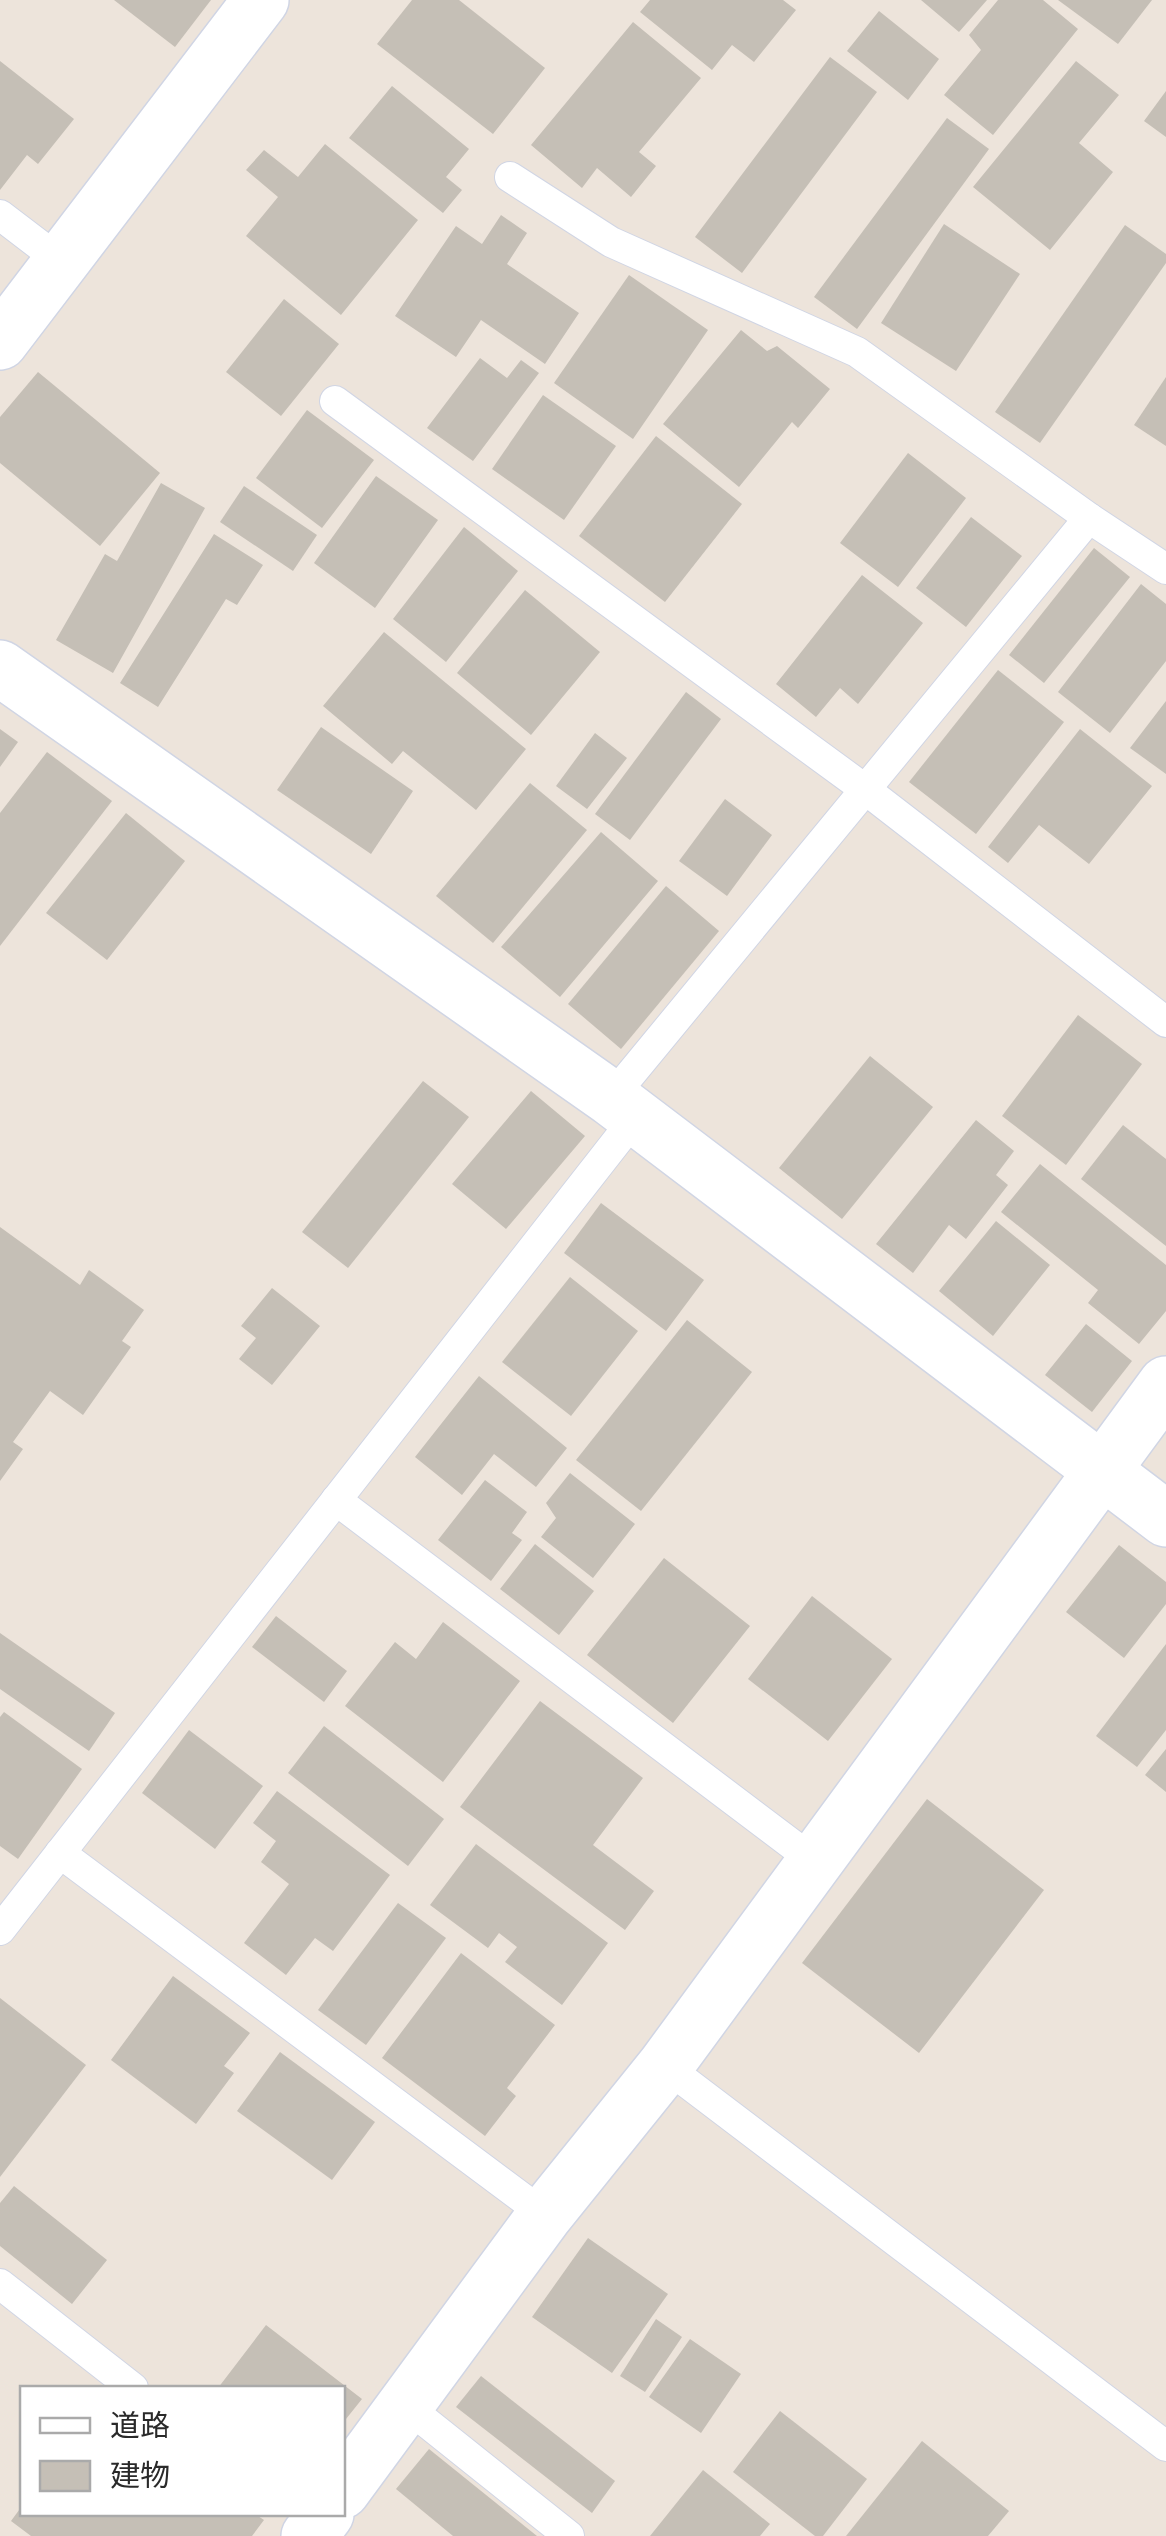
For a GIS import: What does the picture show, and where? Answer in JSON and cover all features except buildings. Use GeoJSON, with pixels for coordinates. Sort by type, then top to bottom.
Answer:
{"type":"FeatureCollection","features":[{"type":"Feature","properties":{"kind":"street"},"geometry":{"type":"LineString","coordinates":[[0,342],[261,0]]}},
{"type":"Feature","properties":{"kind":"street"},"geometry":{"type":"LineString","coordinates":[[0,668],[623,1108],[1166,1520]]}},
{"type":"Feature","properties":{"kind":"street"},"geometry":{"type":"LineString","coordinates":[[345,2482],[406,2406],[545,2215],[665,2066],[1166,1384]]}},
{"type":"Feature","properties":{"kind":"lane"},"geometry":{"type":"LineString","coordinates":[[510,176],[612,242],[857,352],[1088,518],[1166,569]]}},
{"type":"Feature","properties":{"kind":"lane"},"geometry":{"type":"LineString","coordinates":[[0,215],[62,263]]}},
{"type":"Feature","properties":{"kind":"lane"},"geometry":{"type":"LineString","coordinates":[[336,400],[866,790],[1166,1022]]}},
{"type":"Feature","properties":{"kind":"lane"},"geometry":{"type":"LineString","coordinates":[[0,1930],[336,1500],[623,1108],[866,790],[1088,518]]}},
{"type":"Feature","properties":{"kind":"lane"},"geometry":{"type":"LineString","coordinates":[[336,1500],[814,1861]]}},
{"type":"Feature","properties":{"kind":"lane"},"geometry":{"type":"LineString","coordinates":[[60,1853],[545,2215]]}},
{"type":"Feature","properties":{"kind":"lane"},"geometry":{"type":"LineString","coordinates":[[665,2066],[1166,2446]]}},
{"type":"Feature","properties":{"kind":"lane"},"geometry":{"type":"LineString","coordinates":[[0,2284],[131,2386]]}},
{"type":"Feature","properties":{"kind":"lane"},"geometry":{"type":"LineString","coordinates":[[406,2406],[569,2536]]}}]}
